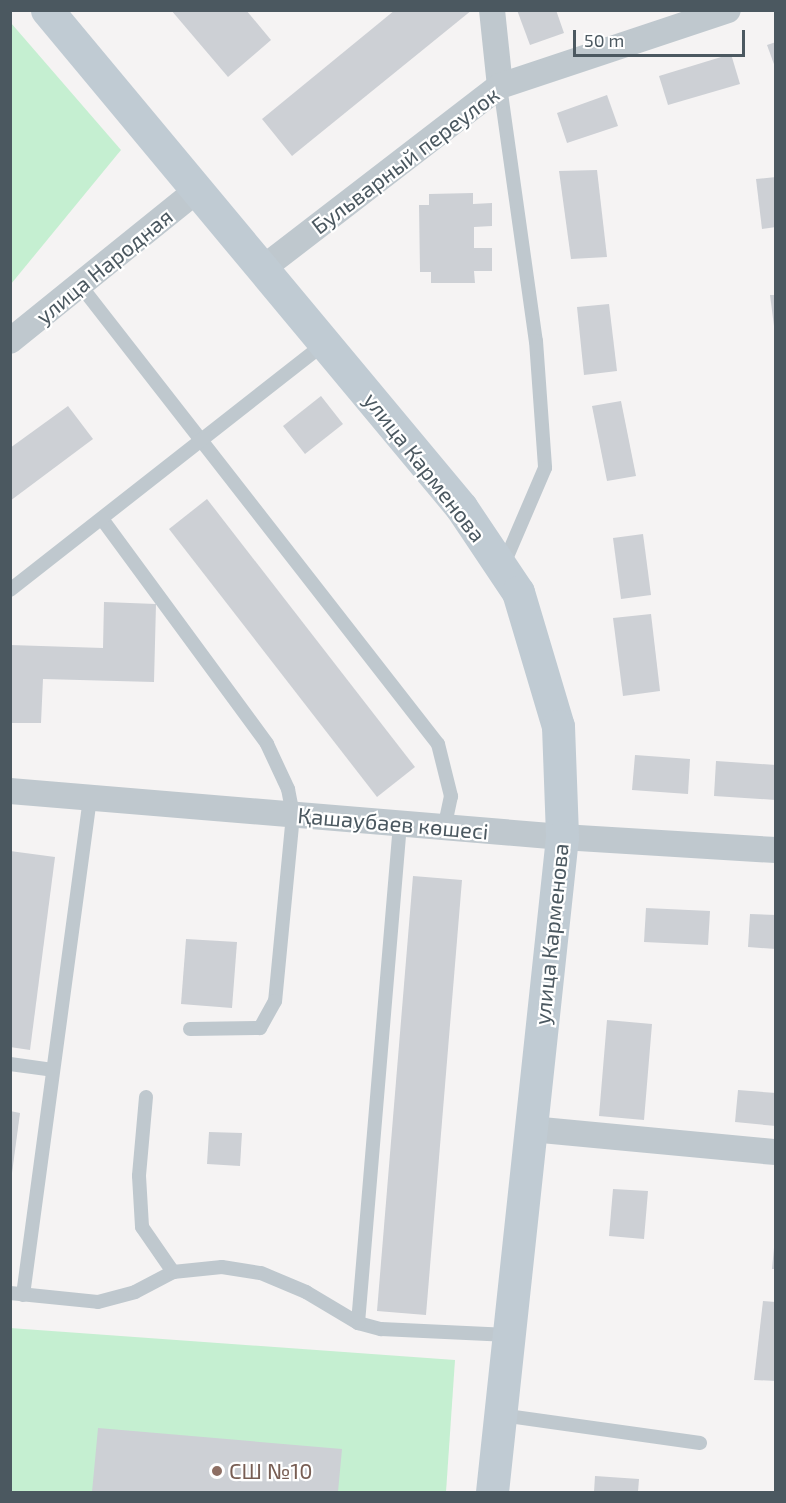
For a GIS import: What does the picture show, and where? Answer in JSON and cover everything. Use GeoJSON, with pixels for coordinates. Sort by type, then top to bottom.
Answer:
{"type":"FeatureCollection","features":[{"type":"Feature","properties":{"kind":"street","name":"улица Карменова"},"geometry":{"type":"LineString","coordinates":[[47,10],[461,507],[518,592],[558,726],[562,837],[492,1492]]}},
{"type":"Feature","properties":{"kind":"street"},"geometry":{"type":"LineString","coordinates":[[492,10],[501,86]]}},
{"type":"Feature","properties":{"kind":"street","name":"Бульварный переулок"},"geometry":{"type":"LineString","coordinates":[[262,269],[501,86],[728,10]]}},
{"type":"Feature","properties":{"kind":"street","name":"улица Народная"},"geometry":{"type":"LineString","coordinates":[[10,341],[196,190]]}},
{"type":"Feature","properties":{"kind":"street","name":"Қашаубаев көшесі"},"geometry":{"type":"LineString","coordinates":[[10,791],[444,828],[776,850]]}},
{"type":"Feature","properties":{"kind":"street"},"geometry":{"type":"LineString","coordinates":[[531,1129],[776,1152]]}},
{"type":"Feature","properties":{"kind":"lane"},"geometry":{"type":"LineString","coordinates":[[501,86],[536,341],[545,468],[502,568]]}},
{"type":"Feature","properties":{"kind":"lane"},"geometry":{"type":"LineString","coordinates":[[80,285],[203,439],[438,744],[451,796],[444,828]]}},
{"type":"Feature","properties":{"kind":"lane"},"geometry":{"type":"LineString","coordinates":[[10,590],[325,343]]}},
{"type":"Feature","properties":{"kind":"lane"},"geometry":{"type":"LineString","coordinates":[[102,519],[267,744],[288,789],[293,815],[275,1001],[260,1028],[190,1029]]}},
{"type":"Feature","properties":{"kind":"lane"},"geometry":{"type":"LineString","coordinates":[[90,798],[53,1070],[17,1294],[98,1302],[135,1292],[173,1272],[222,1267],[261,1273],[306,1292],[358,1323],[381,1329],[509,1335]]}},
{"type":"Feature","properties":{"kind":"lane"},"geometry":{"type":"LineString","coordinates":[[358,1323],[400,824]]}},
{"type":"Feature","properties":{"kind":"lane"},"geometry":{"type":"LineString","coordinates":[[10,1064],[53,1070]]}},
{"type":"Feature","properties":{"kind":"lane"},"geometry":{"type":"LineString","coordinates":[[146,1096],[139,1176],[142,1227],[173,1272]]}},
{"type":"Feature","properties":{"kind":"lane"},"geometry":{"type":"LineString","coordinates":[[501,1415],[700,1443]]}},
{"type":"Feature","properties":{"kind":"green space"},"geometry":{"type":"Polygon","coordinates":[[[11,23],[121,150],[10,284],[11,23]]]}},
{"type":"Feature","properties":{"kind":"green space"},"geometry":{"type":"Polygon","coordinates":[[[10,1328],[455,1360],[446,1492],[11,1492],[10,1328]]]}},
{"type":"Feature","properties":{"kind":"building"},"geometry":{"type":"Polygon","coordinates":[[[171,10],[246,10],[271,40],[228,77],[171,10]]]}},
{"type":"Feature","properties":{"kind":"building"},"geometry":{"type":"Polygon","coordinates":[[[395,10],[472,10],[292,156],[262,119],[395,10]]]}},
{"type":"Feature","properties":{"kind":"building"},"geometry":{"type":"Polygon","coordinates":[[[517,10],[556,10],[564,33],[530,45],[517,10]]]}},
{"type":"Feature","properties":{"kind":"building"},"geometry":{"type":"Polygon","coordinates":[[[776,42],[776,67],[775,67],[767,45],[776,42]]]}},
{"type":"Feature","properties":{"kind":"building"},"geometry":{"type":"Polygon","coordinates":[[[731,54],[740,84],[668,105],[659,76],[731,54]]]}},
{"type":"Feature","properties":{"kind":"building"},"geometry":{"type":"Polygon","coordinates":[[[607,95],[618,126],[567,143],[557,113],[607,95]]]}},
{"type":"Feature","properties":{"kind":"building"},"geometry":{"type":"Polygon","coordinates":[[[597,170],[607,257],[571,259],[559,171],[597,170]]]}},
{"type":"Feature","properties":{"kind":"building"},"geometry":{"type":"Polygon","coordinates":[[[776,177],[776,227],[762,229],[756,179],[776,177]]]}},
{"type":"Feature","properties":{"kind":"building"},"geometry":{"type":"Polygon","coordinates":[[[473,193],[473,204],[492,203],[492,226],[474,227],[474,248],[492,248],[492,271],[474,271],[475,283],[431,283],[431,272],[420,272],[419,205],[429,205],[429,194],[473,193]]]}},
{"type":"Feature","properties":{"kind":"building"},"geometry":{"type":"Polygon","coordinates":[[[770,295],[776,295],[776,326],[774,326],[770,295]]]}},
{"type":"Feature","properties":{"kind":"building"},"geometry":{"type":"Polygon","coordinates":[[[609,304],[617,371],[584,375],[577,307],[609,304]]]}},
{"type":"Feature","properties":{"kind":"building"},"geometry":{"type":"Polygon","coordinates":[[[321,396],[343,424],[305,454],[283,426],[321,396]]]}},
{"type":"Feature","properties":{"kind":"building"},"geometry":{"type":"Polygon","coordinates":[[[621,401],[636,476],[607,481],[592,406],[621,401]]]}},
{"type":"Feature","properties":{"kind":"building"},"geometry":{"type":"Polygon","coordinates":[[[68,406],[93,439],[10,501],[10,448],[68,406]]]}},
{"type":"Feature","properties":{"kind":"building"},"geometry":{"type":"Polygon","coordinates":[[[207,499],[415,767],[377,797],[169,529],[207,499]]]}},
{"type":"Feature","properties":{"kind":"building"},"geometry":{"type":"Polygon","coordinates":[[[643,534],[651,595],[621,599],[613,538],[643,534]]]}},
{"type":"Feature","properties":{"kind":"building"},"geometry":{"type":"Polygon","coordinates":[[[104,602],[156,604],[154,682],[43,679],[41,723],[10,723],[10,645],[103,648],[104,602]]]}},
{"type":"Feature","properties":{"kind":"building"},"geometry":{"type":"Polygon","coordinates":[[[651,614],[660,691],[623,696],[613,618],[651,614]]]}},
{"type":"Feature","properties":{"kind":"building"},"geometry":{"type":"Polygon","coordinates":[[[635,755],[690,759],[688,794],[632,790],[635,755]]]}},
{"type":"Feature","properties":{"kind":"building"},"geometry":{"type":"Polygon","coordinates":[[[716,761],[776,765],[776,800],[714,796],[716,761]]]}},
{"type":"Feature","properties":{"kind":"building"},"geometry":{"type":"Polygon","coordinates":[[[10,851],[55,857],[30,1050],[10,1047],[10,851]]]}},
{"type":"Feature","properties":{"kind":"building"},"geometry":{"type":"Polygon","coordinates":[[[413,876],[462,880],[426,1315],[377,1311],[413,876]]]}},
{"type":"Feature","properties":{"kind":"building"},"geometry":{"type":"Polygon","coordinates":[[[646,908],[710,911],[708,945],[644,942],[646,908]]]}},
{"type":"Feature","properties":{"kind":"building"},"geometry":{"type":"Polygon","coordinates":[[[750,914],[776,915],[776,949],[748,947],[750,914]]]}},
{"type":"Feature","properties":{"kind":"building"},"geometry":{"type":"Polygon","coordinates":[[[186,939],[237,942],[232,1008],[181,1004],[186,939]]]}},
{"type":"Feature","properties":{"kind":"building"},"geometry":{"type":"Polygon","coordinates":[[[607,1020],[652,1024],[644,1120],[599,1116],[607,1020]]]}},
{"type":"Feature","properties":{"kind":"building"},"geometry":{"type":"Polygon","coordinates":[[[738,1090],[776,1093],[776,1126],[735,1122],[738,1090]]]}},
{"type":"Feature","properties":{"kind":"building"},"geometry":{"type":"Polygon","coordinates":[[[10,1111],[20,1113],[12,1173],[10,1173],[10,1111]]]}},
{"type":"Feature","properties":{"kind":"building"},"geometry":{"type":"Polygon","coordinates":[[[209,1132],[242,1133],[240,1166],[207,1164],[209,1132]]]}},
{"type":"Feature","properties":{"kind":"building"},"geometry":{"type":"Polygon","coordinates":[[[613,1189],[648,1191],[644,1239],[609,1236],[613,1189]]]}},
{"type":"Feature","properties":{"kind":"building"},"geometry":{"type":"Polygon","coordinates":[[[774,1248],[776,1248],[776,1269],[772,1269],[774,1248]]]}},
{"type":"Feature","properties":{"kind":"building"},"geometry":{"type":"Polygon","coordinates":[[[763,1301],[776,1302],[776,1381],[754,1380],[763,1301]]]}},
{"type":"Feature","properties":{"kind":"building","name":"СШ №10"},"geometry":{"type":"Polygon","coordinates":[[[98,1428],[342,1449],[338,1492],[92,1492],[98,1428]]]}},
{"type":"Feature","properties":{"kind":"building"},"geometry":{"type":"Polygon","coordinates":[[[595,1476],[639,1479],[638,1492],[594,1492],[595,1476]]]}},
{"type":"Feature","properties":{"kind":"place","name":"СШ №10"},"geometry":{"type":"Point","coordinates":[217,1471]}}]}
